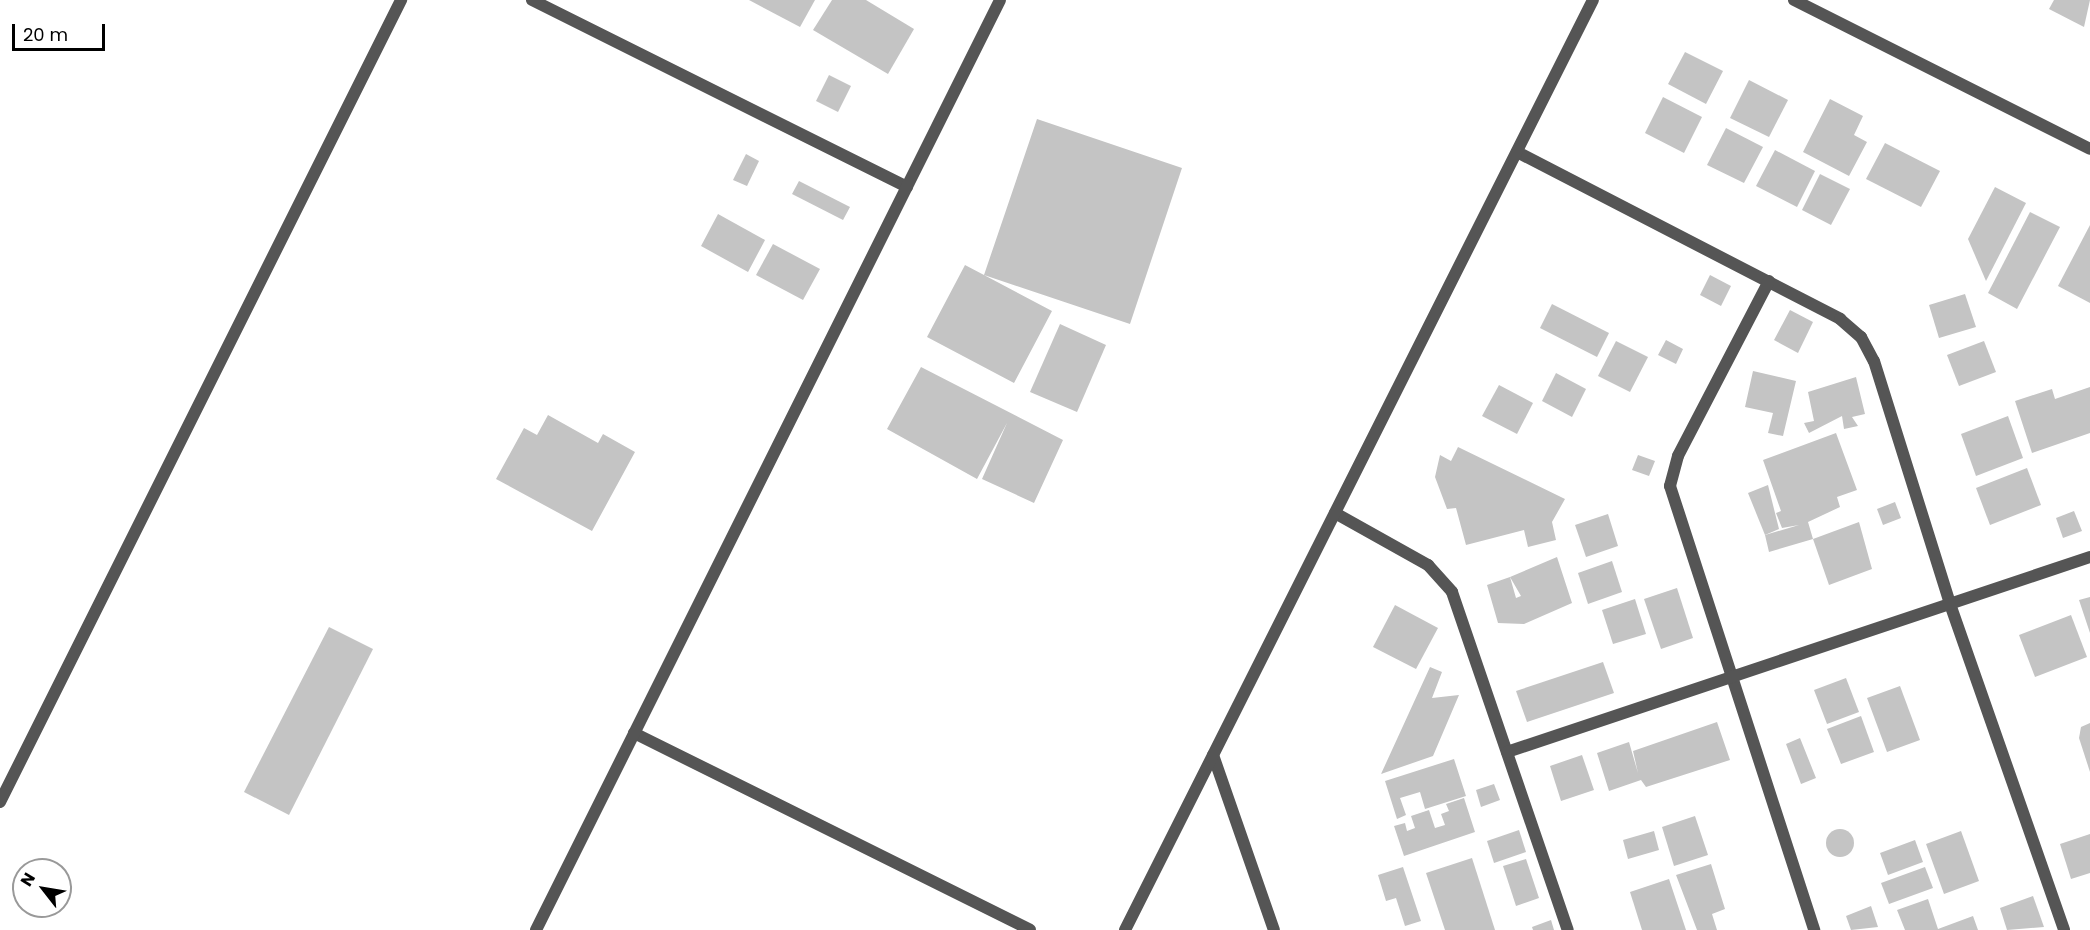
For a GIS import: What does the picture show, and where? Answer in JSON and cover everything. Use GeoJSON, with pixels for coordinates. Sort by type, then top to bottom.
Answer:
{"type":"FeatureCollection","features":[{"type":"Feature","properties":{"kind":"street"},"geometry":{"type":"LineString","coordinates":[[0,802],[401,0]]}},
{"type":"Feature","properties":{"kind":"street"},"geometry":{"type":"LineString","coordinates":[[532,0],[907,187]]}},
{"type":"Feature","properties":{"kind":"street"},"geometry":{"type":"LineString","coordinates":[[536,930],[1000,0]]}},
{"type":"Feature","properties":{"kind":"street"},"geometry":{"type":"LineString","coordinates":[[1125,930],[1593,0]]}},
{"type":"Feature","properties":{"kind":"street"},"geometry":{"type":"LineString","coordinates":[[1794,0],[2090,149]]}},
{"type":"Feature","properties":{"kind":"street"},"geometry":{"type":"LineString","coordinates":[[1517,152],[1840,319],[1861,337],[1874,361],[1950,604],[2064,930]]}},
{"type":"Feature","properties":{"kind":"street"},"geometry":{"type":"LineString","coordinates":[[1769,281],[1678,456],[1670,486],[1814,930]]}},
{"type":"Feature","properties":{"kind":"street"},"geometry":{"type":"LineString","coordinates":[[1335,513],[1428,565],[1452,592],[1568,930]]}},
{"type":"Feature","properties":{"kind":"street"},"geometry":{"type":"LineString","coordinates":[[1507,752],[1731,679],[2090,557]]}},
{"type":"Feature","properties":{"kind":"street"},"geometry":{"type":"LineString","coordinates":[[634,733],[1030,930]]}},
{"type":"Feature","properties":{"kind":"street"},"geometry":{"type":"LineString","coordinates":[[1213,755],[1274,930]]}},
{"type":"Feature","properties":{"kind":"building"},"geometry":{"type":"Polygon","coordinates":[[[749,0],[815,0],[800,27],[749,0]]]}},
{"type":"Feature","properties":{"kind":"building"},"geometry":{"type":"Polygon","coordinates":[[[832,0],[866,0],[914,29],[888,74],[813,30],[832,0]]]}},
{"type":"Feature","properties":{"kind":"building"},"geometry":{"type":"Polygon","coordinates":[[[2054,0],[2090,0],[2084,27],[2049,9],[2054,0]]]}},
{"type":"Feature","properties":{"kind":"building"},"geometry":{"type":"Polygon","coordinates":[[[1685,52],[1723,71],[1706,104],[1668,84],[1685,52]]]}},
{"type":"Feature","properties":{"kind":"building"},"geometry":{"type":"Polygon","coordinates":[[[829,75],[851,86],[838,112],[816,101],[829,75]]]}},
{"type":"Feature","properties":{"kind":"building"},"geometry":{"type":"Polygon","coordinates":[[[1749,80],[1788,100],[1769,137],[1730,118],[1749,80]]]}},
{"type":"Feature","properties":{"kind":"building"},"geometry":{"type":"Polygon","coordinates":[[[1663,97],[1702,117],[1684,153],[1645,133],[1663,97]]]}},
{"type":"Feature","properties":{"kind":"building"},"geometry":{"type":"Polygon","coordinates":[[[1830,99],[1863,116],[1854,135],[1867,142],[1849,176],[1803,152],[1830,99]]]}},
{"type":"Feature","properties":{"kind":"building"},"geometry":{"type":"Polygon","coordinates":[[[1037,119],[1182,168],[1130,324],[984,275],[1037,119]]]}},
{"type":"Feature","properties":{"kind":"building"},"geometry":{"type":"Polygon","coordinates":[[[1726,128],[1763,147],[1744,183],[1707,165],[1726,128]]]}},
{"type":"Feature","properties":{"kind":"building"},"geometry":{"type":"Polygon","coordinates":[[[1885,143],[1940,171],[1921,207],[1866,179],[1885,143]]]}},
{"type":"Feature","properties":{"kind":"building"},"geometry":{"type":"Polygon","coordinates":[[[1775,150],[1815,171],[1797,207],[1756,186],[1775,150]]]}},
{"type":"Feature","properties":{"kind":"building"},"geometry":{"type":"Polygon","coordinates":[[[746,154],[759,161],[747,186],[733,180],[746,154]]]}},
{"type":"Feature","properties":{"kind":"building"},"geometry":{"type":"Polygon","coordinates":[[[1820,174],[1850,189],[1831,225],[1802,210],[1820,174]]]}},
{"type":"Feature","properties":{"kind":"building"},"geometry":{"type":"Polygon","coordinates":[[[799,181],[850,207],[843,220],[792,194],[799,181]]]}},
{"type":"Feature","properties":{"kind":"building"},"geometry":{"type":"Polygon","coordinates":[[[1995,187],[2026,203],[1986,281],[1968,239],[1995,187]]]}},
{"type":"Feature","properties":{"kind":"building"},"geometry":{"type":"Polygon","coordinates":[[[2030,212],[2060,227],[2017,309],[1988,293],[2030,212]]]}},
{"type":"Feature","properties":{"kind":"building"},"geometry":{"type":"Polygon","coordinates":[[[718,214],[765,240],[748,272],[701,246],[718,214]]]}},
{"type":"Feature","properties":{"kind":"building"},"geometry":{"type":"Polygon","coordinates":[[[2090,225],[2090,303],[2058,286],[2090,225]]]}},
{"type":"Feature","properties":{"kind":"building"},"geometry":{"type":"Polygon","coordinates":[[[773,244],[820,269],[803,300],[756,275],[773,244]]]}},
{"type":"Feature","properties":{"kind":"building"},"geometry":{"type":"Polygon","coordinates":[[[965,265],[1052,311],[1014,383],[927,337],[965,265]]]}},
{"type":"Feature","properties":{"kind":"building"},"geometry":{"type":"Polygon","coordinates":[[[1710,275],[1731,286],[1721,306],[1700,295],[1710,275]]]}},
{"type":"Feature","properties":{"kind":"building"},"geometry":{"type":"Polygon","coordinates":[[[1965,294],[1976,327],[1939,338],[1929,305],[1965,294]]]}},
{"type":"Feature","properties":{"kind":"building"},"geometry":{"type":"Polygon","coordinates":[[[1552,304],[1609,333],[1597,357],[1540,328],[1552,304]]]}},
{"type":"Feature","properties":{"kind":"building"},"geometry":{"type":"Polygon","coordinates":[[[1790,310],[1813,322],[1798,353],[1774,340],[1790,310]]]}},
{"type":"Feature","properties":{"kind":"building"},"geometry":{"type":"Polygon","coordinates":[[[1060,324],[1106,345],[1077,412],[1030,392],[1060,324]]]}},
{"type":"Feature","properties":{"kind":"building"},"geometry":{"type":"Polygon","coordinates":[[[1666,340],[1683,349],[1676,364],[1658,355],[1666,340]]]}},
{"type":"Feature","properties":{"kind":"building"},"geometry":{"type":"Polygon","coordinates":[[[1616,341],[1648,357],[1630,392],[1598,376],[1616,341]]]}},
{"type":"Feature","properties":{"kind":"building"},"geometry":{"type":"Polygon","coordinates":[[[1984,341],[1996,372],[1959,386],[1947,355],[1984,341]]]}},
{"type":"Feature","properties":{"kind":"building"},"geometry":{"type":"Polygon","coordinates":[[[921,367],[1063,440],[1034,503],[982,479],[1007,423],[977,479],[887,429],[921,367]]]}},
{"type":"Feature","properties":{"kind":"building"},"geometry":{"type":"Polygon","coordinates":[[[1753,371],[1796,381],[1783,436],[1768,433],[1773,413],[1745,407],[1753,371]]]}},
{"type":"Feature","properties":{"kind":"building"},"geometry":{"type":"Polygon","coordinates":[[[1556,373],[1586,389],[1572,417],[1542,401],[1556,373]]]}},
{"type":"Feature","properties":{"kind":"building"},"geometry":{"type":"Polygon","coordinates":[[[1856,377],[1865,414],[1852,417],[1858,426],[1844,429],[1842,416],[1809,433],[1804,423],[1814,421],[1808,392],[1856,377]]]}},
{"type":"Feature","properties":{"kind":"building"},"geometry":{"type":"Polygon","coordinates":[[[1499,385],[1533,403],[1517,434],[1482,416],[1499,385]]]}},
{"type":"Feature","properties":{"kind":"building"},"geometry":{"type":"Polygon","coordinates":[[[2090,387],[2090,433],[2032,453],[2015,401],[2052,389],[2055,399],[2090,387]]]}},
{"type":"Feature","properties":{"kind":"building"},"geometry":{"type":"Polygon","coordinates":[[[548,415],[598,443],[603,434],[635,452],[592,531],[496,479],[524,428],[537,435],[548,415]]]}},
{"type":"Feature","properties":{"kind":"building"},"geometry":{"type":"Polygon","coordinates":[[[2008,416],[2023,458],[1976,476],[1961,434],[2008,416]]]}},
{"type":"Feature","properties":{"kind":"building"},"geometry":{"type":"Polygon","coordinates":[[[1836,433],[1857,490],[1837,497],[1840,507],[1808,522],[1813,539],[1769,552],[1765,535],[1799,525],[1782,528],[1776,513],[1781,511],[1763,460],[1836,433]]]}},
{"type":"Feature","properties":{"kind":"building"},"geometry":{"type":"Polygon","coordinates":[[[1458,447],[1565,499],[1552,522],[1556,540],[1528,547],[1524,530],[1466,545],[1456,508],[1447,509],[1435,477],[1440,455],[1451,461],[1458,447]]]}},
{"type":"Feature","properties":{"kind":"building"},"geometry":{"type":"Polygon","coordinates":[[[1638,455],[1655,461],[1649,476],[1632,470],[1638,455]]]}},
{"type":"Feature","properties":{"kind":"building"},"geometry":{"type":"Polygon","coordinates":[[[2027,468],[2041,505],[1990,525],[1976,488],[2027,468]]]}},
{"type":"Feature","properties":{"kind":"building"},"geometry":{"type":"Polygon","coordinates":[[[1768,485],[1779,529],[1765,535],[1748,493],[1768,485]]]}},
{"type":"Feature","properties":{"kind":"building"},"geometry":{"type":"Polygon","coordinates":[[[1895,502],[1901,518],[1883,525],[1877,509],[1895,502]]]}},
{"type":"Feature","properties":{"kind":"building"},"geometry":{"type":"Polygon","coordinates":[[[2074,511],[2082,531],[2063,538],[2056,518],[2074,511]]]}},
{"type":"Feature","properties":{"kind":"building"},"geometry":{"type":"Polygon","coordinates":[[[1608,514],[1618,546],[1586,557],[1575,525],[1608,514]]]}},
{"type":"Feature","properties":{"kind":"building"},"geometry":{"type":"Polygon","coordinates":[[[1859,522],[1872,569],[1829,585],[1813,539],[1859,522]]]}},
{"type":"Feature","properties":{"kind":"building"},"geometry":{"type":"Polygon","coordinates":[[[1557,557],[1572,603],[1524,624],[1498,623],[1487,585],[1557,557]],[[1510,577],[1516,598],[1521,596],[1510,577]]]}},
{"type":"Feature","properties":{"kind":"building"},"geometry":{"type":"Polygon","coordinates":[[[1612,561],[1622,592],[1588,604],[1578,573],[1612,561]]]}},
{"type":"Feature","properties":{"kind":"building"},"geometry":{"type":"Polygon","coordinates":[[[1677,588],[1693,638],[1661,649],[1644,599],[1677,588]]]}},
{"type":"Feature","properties":{"kind":"building"},"geometry":{"type":"Polygon","coordinates":[[[2090,597],[2090,633],[2079,600],[2090,597]]]}},
{"type":"Feature","properties":{"kind":"building"},"geometry":{"type":"Polygon","coordinates":[[[1635,599],[1646,634],[1613,644],[1602,610],[1635,599]]]}},
{"type":"Feature","properties":{"kind":"building"},"geometry":{"type":"Polygon","coordinates":[[[1395,605],[1438,628],[1416,669],[1373,647],[1395,605]]]}},
{"type":"Feature","properties":{"kind":"building"},"geometry":{"type":"Polygon","coordinates":[[[2071,615],[2087,657],[2035,677],[2019,635],[2071,615]]]}},
{"type":"Feature","properties":{"kind":"building"},"geometry":{"type":"Polygon","coordinates":[[[329,627],[373,649],[289,815],[244,792],[329,627]]]}},
{"type":"Feature","properties":{"kind":"building"},"geometry":{"type":"Polygon","coordinates":[[[1603,662],[1614,693],[1527,722],[1516,691],[1603,662]]]}},
{"type":"Feature","properties":{"kind":"building"},"geometry":{"type":"Polygon","coordinates":[[[1430,667],[1442,672],[1432,698],[1459,695],[1433,756],[1381,774],[1430,667]]]}},
{"type":"Feature","properties":{"kind":"building"},"geometry":{"type":"Polygon","coordinates":[[[1846,678],[1859,712],[1827,724],[1814,690],[1846,678]]]}},
{"type":"Feature","properties":{"kind":"building"},"geometry":{"type":"Polygon","coordinates":[[[1900,686],[1920,740],[1887,752],[1867,698],[1900,686]]]}},
{"type":"Feature","properties":{"kind":"building"},"geometry":{"type":"Polygon","coordinates":[[[1861,716],[1874,752],[1841,764],[1827,729],[1861,716]]]}},
{"type":"Feature","properties":{"kind":"building"},"geometry":{"type":"Polygon","coordinates":[[[1717,722],[1730,760],[1646,787],[1641,780],[1609,791],[1597,753],[1629,742],[1638,773],[1633,751],[1717,722]]]}},
{"type":"Feature","properties":{"kind":"building"},"geometry":{"type":"Polygon","coordinates":[[[2090,723],[2090,772],[2079,738],[2081,727],[2090,723]]]}},
{"type":"Feature","properties":{"kind":"building"},"geometry":{"type":"Polygon","coordinates":[[[1800,738],[1816,778],[1801,784],[1786,744],[1800,738]]]}},
{"type":"Feature","properties":{"kind":"building"},"geometry":{"type":"Polygon","coordinates":[[[1582,755],[1594,790],[1561,801],[1550,766],[1582,755]]]}},
{"type":"Feature","properties":{"kind":"building"},"geometry":{"type":"Polygon","coordinates":[[[1454,759],[1466,796],[1425,809],[1420,792],[1400,798],[1406,815],[1397,819],[1385,781],[1454,759]]]}},
{"type":"Feature","properties":{"kind":"building"},"geometry":{"type":"Polygon","coordinates":[[[1494,784],[1500,800],[1481,807],[1476,790],[1494,784]]]}},
{"type":"Feature","properties":{"kind":"building"},"geometry":{"type":"Polygon","coordinates":[[[1464,798],[1475,832],[1404,856],[1394,826],[1405,823],[1407,831],[1415,828],[1411,816],[1429,810],[1435,828],[1445,825],[1441,814],[1449,811],[1446,804],[1464,798]]]}},
{"type":"Feature","properties":{"kind":"building"},"geometry":{"type":"Polygon","coordinates":[[[1695,816],[1708,855],[1674,866],[1662,827],[1695,816]]]}},
{"type":"Feature","properties":{"kind":"building"},"geometry":{"type":"Polygon","coordinates":[[[1840,829],[1850,833],[1854,843],[1850,853],[1840,857],[1830,853],[1826,843],[1830,833],[1840,829]]]}},
{"type":"Feature","properties":{"kind":"building"},"geometry":{"type":"Polygon","coordinates":[[[1519,830],[1526,852],[1494,863],[1487,841],[1519,830]]]}},
{"type":"Feature","properties":{"kind":"building"},"geometry":{"type":"Polygon","coordinates":[[[1654,831],[1659,850],[1628,859],[1623,840],[1654,831]]]}},
{"type":"Feature","properties":{"kind":"building"},"geometry":{"type":"Polygon","coordinates":[[[1961,831],[1979,881],[1944,894],[1926,844],[1961,831]]]}},
{"type":"Feature","properties":{"kind":"building"},"geometry":{"type":"Polygon","coordinates":[[[2090,834],[2090,873],[2071,879],[2060,844],[2090,834]]]}},
{"type":"Feature","properties":{"kind":"building"},"geometry":{"type":"Polygon","coordinates":[[[1915,840],[1923,862],[1888,875],[1880,853],[1915,840]]]}},
{"type":"Feature","properties":{"kind":"building"},"geometry":{"type":"Polygon","coordinates":[[[1472,858],[1495,930],[1445,930],[1426,873],[1472,858]]]}},
{"type":"Feature","properties":{"kind":"building"},"geometry":{"type":"Polygon","coordinates":[[[1526,859],[1539,898],[1516,906],[1503,866],[1526,859]]]}},
{"type":"Feature","properties":{"kind":"building"},"geometry":{"type":"Polygon","coordinates":[[[1711,864],[1725,909],[1712,914],[1717,930],[1697,930],[1676,875],[1711,864]]]}},
{"type":"Feature","properties":{"kind":"building"},"geometry":{"type":"Polygon","coordinates":[[[1403,867],[1421,921],[1405,926],[1396,898],[1386,901],[1378,875],[1403,867]]]}},
{"type":"Feature","properties":{"kind":"building"},"geometry":{"type":"Polygon","coordinates":[[[1925,867],[1933,888],[1889,904],[1881,883],[1925,867]]]}},
{"type":"Feature","properties":{"kind":"building"},"geometry":{"type":"Polygon","coordinates":[[[1669,879],[1686,930],[1642,930],[1630,892],[1669,879]]]}},
{"type":"Feature","properties":{"kind":"building"},"geometry":{"type":"Polygon","coordinates":[[[2033,896],[2044,927],[2007,930],[2000,908],[2033,896]]]}},
{"type":"Feature","properties":{"kind":"building"},"geometry":{"type":"Polygon","coordinates":[[[1928,899],[1938,929],[1973,916],[1978,930],[1905,930],[1897,910],[1928,899]]]}},
{"type":"Feature","properties":{"kind":"building"},"geometry":{"type":"Polygon","coordinates":[[[1871,906],[1878,927],[1851,930],[1846,916],[1871,906]]]}},
{"type":"Feature","properties":{"kind":"building"},"geometry":{"type":"Polygon","coordinates":[[[1551,920],[1554,930],[1533,930],[1532,927],[1551,920]]]}}]}
